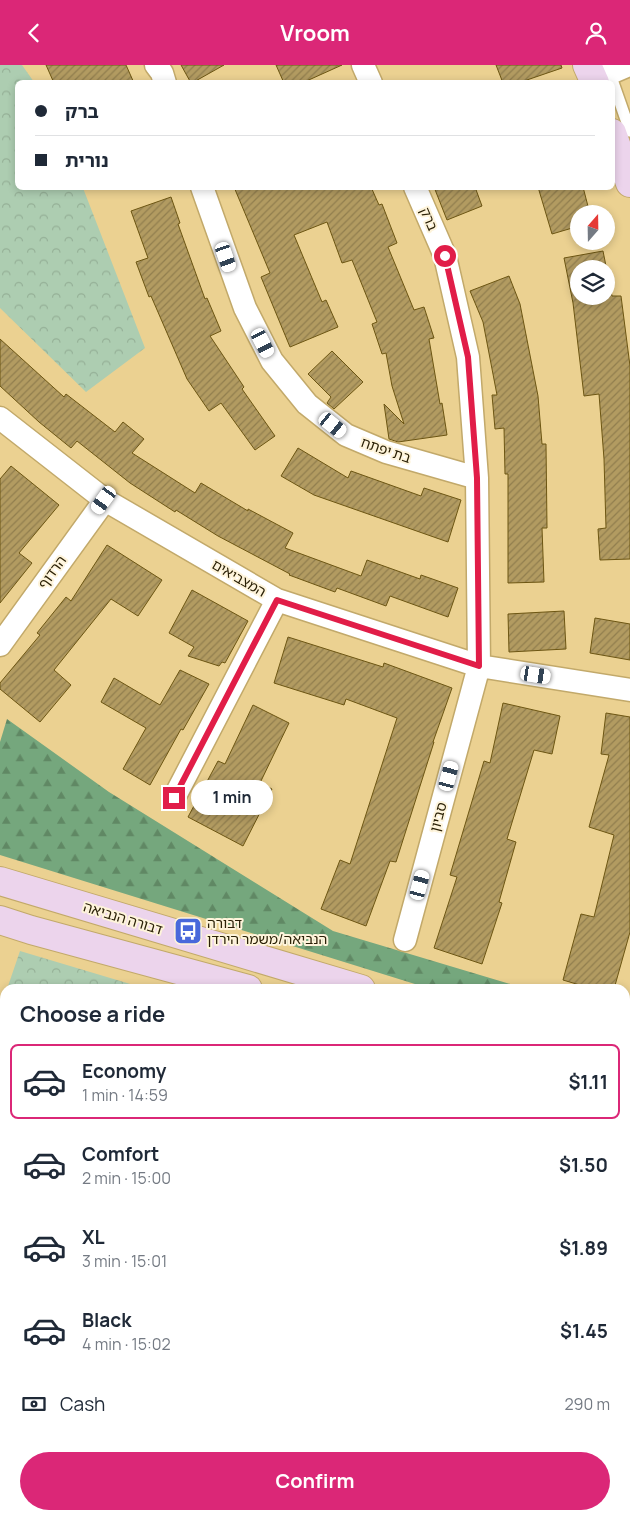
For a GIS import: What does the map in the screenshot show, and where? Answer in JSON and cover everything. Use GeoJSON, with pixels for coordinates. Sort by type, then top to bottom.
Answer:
{"type":"FeatureCollection","features":[{"type":"Feature","properties":{"kind":"street"},"geometry":{"type":"LineString","coordinates":[[156,65],[164,80]]}},
{"type":"Feature","properties":{"kind":"street"},"geometry":{"type":"LineString","coordinates":[[363,65],[370,80]]}},
{"type":"Feature","properties":{"kind":"street"},"geometry":{"type":"LineString","coordinates":[[615,141],[630,183]]}},
{"type":"Feature","properties":{"kind":"street","name":"בת יפתח"},"geometry":{"type":"LineString","coordinates":[[203,190],[244,308],[272,361],[307,404],[346,435],[386,452],[477,478]]}},
{"type":"Feature","properties":{"kind":"street","name":"ברק"},"geometry":{"type":"LineString","coordinates":[[417,190],[445,256],[468,357],[477,478],[479,666]]}},
{"type":"Feature","properties":{"kind":"street","name":"המצביאים"},"geometry":{"type":"LineString","coordinates":[[0,418],[104,500],[277,600],[479,666],[630,690]]}},
{"type":"Feature","properties":{"kind":"street","name":"הרדוף"},"geometry":{"type":"LineString","coordinates":[[0,645],[104,500]]}},
{"type":"Feature","properties":{"kind":"street"},"geometry":{"type":"LineString","coordinates":[[174,798],[277,600]]}},
{"type":"Feature","properties":{"kind":"street","name":"סביון"},"geometry":{"type":"LineString","coordinates":[[405,940],[479,666]]}},
{"type":"Feature","properties":{"kind":"street","name":"דבורה הנביאה"},"geometry":{"type":"LineString","coordinates":[[0,881],[284,977],[329,984]]}},
{"type":"Feature","properties":{"kind":"street"},"geometry":{"type":"LineString","coordinates":[[0,920],[230,984]]}},
{"type":"Feature","properties":{"kind":"street"},"geometry":{"type":"LineString","coordinates":[[273,984],[284,977]]}},
{"type":"Feature","properties":{"kind":"lane"},"geometry":{"type":"LineString","coordinates":[[615,98],[630,131]]}},
{"type":"Feature","properties":{"kind":"green space"},"geometry":{"type":"Polygon","coordinates":[[[0,65],[22,65],[33,80],[15,80],[15,190],[84,190],[145,348],[86,392],[0,308],[0,65]]]}},
{"type":"Feature","properties":{"kind":"green space"},"geometry":{"type":"Polygon","coordinates":[[[7,719],[109,792],[333,931],[510,984],[415,984],[0,855],[0,742],[7,719]]]}},
{"type":"Feature","properties":{"kind":"green space"},"geometry":{"type":"Polygon","coordinates":[[[20,951],[130,984],[9,984],[20,951]]]}},
{"type":"Feature","properties":{"kind":"building"},"geometry":{"type":"Polygon","coordinates":[[[46,65],[126,65],[133,80],[53,80],[46,65]]]}},
{"type":"Feature","properties":{"kind":"building"},"geometry":{"type":"Polygon","coordinates":[[[181,65],[224,65],[197,80],[189,80],[181,65]]]}},
{"type":"Feature","properties":{"kind":"building"},"geometry":{"type":"Polygon","coordinates":[[[276,65],[342,65],[309,80],[283,80],[276,65]]]}},
{"type":"Feature","properties":{"kind":"building"},"geometry":{"type":"Polygon","coordinates":[[[496,65],[561,65],[562,68],[527,80],[502,80],[496,65]]]}},
{"type":"Feature","properties":{"kind":"building"},"geometry":{"type":"Polygon","coordinates":[[[235,190],[372,190],[379,205],[382,204],[397,243],[388,247],[414,310],[424,307],[434,338],[429,339],[447,435],[398,442],[389,439],[384,404],[404,424],[392,386],[386,353],[382,354],[372,324],[377,322],[352,260],[342,263],[327,222],[294,235],[322,302],[326,300],[338,327],[290,347],[261,277],[270,273],[235,190]]]}},
{"type":"Feature","properties":{"kind":"building"},"geometry":{"type":"Polygon","coordinates":[[[435,190],[476,190],[482,206],[447,220],[435,190]]]}},
{"type":"Feature","properties":{"kind":"building"},"geometry":{"type":"Polygon","coordinates":[[[539,190],[584,190],[588,205],[570,205],[570,229],[552,234],[539,190]]]}},
{"type":"Feature","properties":{"kind":"building"},"geometry":{"type":"Polygon","coordinates":[[[171,197],[180,223],[178,224],[205,299],[207,298],[221,331],[210,336],[244,387],[242,389],[275,436],[255,450],[221,403],[209,411],[187,379],[151,296],[149,297],[136,262],[148,258],[131,211],[171,197]]]}},
{"type":"Feature","properties":{"kind":"building"},"geometry":{"type":"Polygon","coordinates":[[[603,251],[605,260],[570,260],[570,288],[564,258],[603,251]]]}},
{"type":"Feature","properties":{"kind":"building"},"geometry":{"type":"Polygon","coordinates":[[[509,276],[520,304],[538,396],[542,444],[546,444],[547,528],[542,528],[544,582],[508,583],[508,474],[505,474],[504,428],[495,429],[492,395],[497,395],[483,322],[470,291],[509,276]]]}},
{"type":"Feature","properties":{"kind":"building"},"geometry":{"type":"Polygon","coordinates":[[[615,296],[621,296],[630,366],[630,559],[600,560],[598,529],[606,528],[604,459],[599,394],[584,396],[573,305],[615,305],[615,296]]]}},
{"type":"Feature","properties":{"kind":"building"},"geometry":{"type":"Polygon","coordinates":[[[0,339],[64,397],[66,394],[115,432],[123,422],[144,439],[132,453],[195,493],[201,483],[248,511],[248,509],[293,533],[285,548],[361,576],[367,560],[420,579],[421,575],[458,588],[448,617],[390,596],[386,606],[337,588],[335,592],[289,575],[218,536],[176,510],[175,512],[130,483],[77,441],[71,448],[0,386],[0,339]]]}},
{"type":"Feature","properties":{"kind":"building"},"geometry":{"type":"Polygon","coordinates":[[[332,351],[363,382],[334,409],[327,403],[331,397],[308,374],[332,351]]]}},
{"type":"Feature","properties":{"kind":"building"},"geometry":{"type":"Polygon","coordinates":[[[298,448],[348,478],[351,471],[421,496],[424,488],[461,500],[448,542],[314,495],[281,476],[298,448]]]}},
{"type":"Feature","properties":{"kind":"building"},"geometry":{"type":"Polygon","coordinates":[[[11,466],[59,505],[19,553],[32,563],[0,603],[0,479],[11,466]]]}},
{"type":"Feature","properties":{"kind":"building"},"geometry":{"type":"Polygon","coordinates":[[[107,545],[162,580],[138,616],[111,599],[54,670],[71,685],[40,722],[0,689],[0,683],[40,635],[37,633],[66,597],[71,601],[107,545]]]}},
{"type":"Feature","properties":{"kind":"building"},"geometry":{"type":"Polygon","coordinates":[[[192,590],[248,621],[225,663],[222,662],[219,666],[188,656],[194,647],[169,633],[192,590]]]}},
{"type":"Feature","properties":{"kind":"building"},"geometry":{"type":"Polygon","coordinates":[[[564,611],[566,649],[509,652],[508,614],[564,611]]]}},
{"type":"Feature","properties":{"kind":"building"},"geometry":{"type":"Polygon","coordinates":[[[595,618],[630,624],[630,660],[590,653],[595,618]]]}},
{"type":"Feature","properties":{"kind":"building"},"geometry":{"type":"Polygon","coordinates":[[[288,637],[383,667],[384,663],[452,688],[433,742],[396,862],[390,861],[366,926],[321,909],[340,860],[350,864],[397,718],[346,699],[344,705],[274,683],[288,637]]]}},
{"type":"Feature","properties":{"kind":"building"},"geometry":{"type":"Polygon","coordinates":[[[180,670],[209,684],[150,785],[123,769],[146,728],[101,702],[114,678],[160,705],[180,670]]]}},
{"type":"Feature","properties":{"kind":"building"},"geometry":{"type":"Polygon","coordinates":[[[503,703],[560,716],[552,754],[534,750],[507,839],[516,842],[499,902],[502,903],[482,964],[434,948],[457,877],[450,875],[484,761],[490,763],[503,703]]]}},
{"type":"Feature","properties":{"kind":"building"},"geometry":{"type":"Polygon","coordinates":[[[253,705],[289,723],[260,783],[272,789],[243,846],[188,817],[218,761],[225,764],[253,705]]]}},
{"type":"Feature","properties":{"kind":"building"},"geometry":{"type":"Polygon","coordinates":[[[606,713],[630,717],[630,932],[615,984],[576,984],[563,980],[581,914],[594,917],[614,835],[589,827],[609,755],[601,754],[606,713]]]}},
{"type":"Feature","properties":{"kind":"place","name":"דבורה הנביאה/משמר הירדן"},"geometry":{"type":"Point","coordinates":[188,931]}},
{"type":"Feature","properties":{"kind":"route"},"geometry":{"type":"LineString","coordinates":[[174,798],[277,600],[479,666],[477,478],[468,357],[445,256]]}}]}
